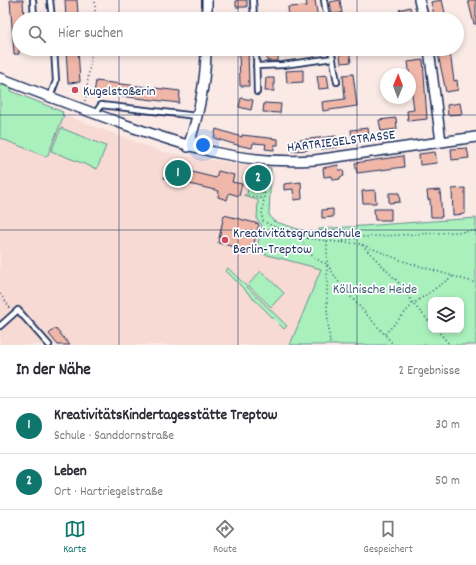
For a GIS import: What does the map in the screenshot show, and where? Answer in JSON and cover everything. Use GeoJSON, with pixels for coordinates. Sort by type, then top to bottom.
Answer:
{"type":"FeatureCollection","features":[{"type":"Feature","properties":{"kind":"street"},"geometry":{"type":"LineString","coordinates":[[207,0],[207,12]]}},
{"type":"Feature","properties":{"kind":"street"},"geometry":{"type":"LineString","coordinates":[[419,0],[422,12]]}},
{"type":"Feature","properties":{"kind":"street"},"geometry":{"type":"LineString","coordinates":[[188,146],[198,116],[206,75],[206,56]]}},
{"type":"Feature","properties":{"kind":"street"},"geometry":{"type":"LineString","coordinates":[[431,56],[441,142]]}},
{"type":"Feature","properties":{"kind":"street","name":"HARTRIEGELSTRASSE"},"geometry":{"type":"LineString","coordinates":[[0,78],[94,114],[188,146],[246,159],[267,161],[315,160],[476,137]]}},
{"type":"Feature","properties":{"kind":"lane"},"geometry":{"type":"LineString","coordinates":[[33,0],[34,12]]}},
{"type":"Feature","properties":{"kind":"lane"},"geometry":{"type":"LineString","coordinates":[[50,0],[51,12]]}},
{"type":"Feature","properties":{"kind":"lane"},"geometry":{"type":"LineString","coordinates":[[254,0],[254,12]]}},
{"type":"Feature","properties":{"kind":"lane"},"geometry":{"type":"LineString","coordinates":[[324,0],[326,12]]}},
{"type":"Feature","properties":{"kind":"lane"},"geometry":{"type":"LineString","coordinates":[[50,97],[56,82],[54,56]]}},
{"type":"Feature","properties":{"kind":"lane"},"geometry":{"type":"LineString","coordinates":[[256,56],[257,92]]}},
{"type":"Feature","properties":{"kind":"lane"},"geometry":{"type":"LineString","coordinates":[[256,66],[283,65],[333,58],[337,82]]}},
{"type":"Feature","properties":{"kind":"lane"},"geometry":{"type":"LineString","coordinates":[[94,114],[101,105],[198,116]]}},
{"type":"Feature","properties":{"kind":"lane"},"geometry":{"type":"LineString","coordinates":[[0,326],[18,310],[49,345]]}},
{"type":"Feature","properties":{"kind":"path"},"geometry":{"type":"LineString","coordinates":[[95,0],[95,12]]}},
{"type":"Feature","properties":{"kind":"path"},"geometry":{"type":"LineString","coordinates":[[84,110],[91,56]]}},
{"type":"Feature","properties":{"kind":"path"},"geometry":{"type":"LineString","coordinates":[[267,161],[262,216],[263,221],[279,230],[301,238],[361,244],[403,261],[476,283]]}},
{"type":"Feature","properties":{"kind":"path"},"geometry":{"type":"LineString","coordinates":[[252,165],[255,165],[257,169],[257,183],[264,196]]}},
{"type":"Feature","properties":{"kind":"path"},"geometry":{"type":"LineString","coordinates":[[244,194],[264,199]]}},
{"type":"Feature","properties":{"kind":"path"},"geometry":{"type":"LineString","coordinates":[[341,241],[361,237],[476,231]]}},
{"type":"Feature","properties":{"kind":"path"},"geometry":{"type":"LineString","coordinates":[[301,238],[315,260],[327,264],[342,287],[394,345]]}},
{"type":"Feature","properties":{"kind":"path"},"geometry":{"type":"LineString","coordinates":[[327,241],[327,309],[330,345]]}},
{"type":"Feature","properties":{"kind":"path"},"geometry":{"type":"LineString","coordinates":[[361,244],[403,287],[413,304],[428,320]]}},
{"type":"Feature","properties":{"kind":"path"},"geometry":{"type":"LineString","coordinates":[[385,334],[413,304],[453,276]]}},
{"type":"Feature","properties":{"kind":"path"},"geometry":{"type":"LineString","coordinates":[[0,294],[15,313]]}},
{"type":"Feature","properties":{"kind":"path"},"geometry":{"type":"LineString","coordinates":[[440,333],[450,345]]}},
{"type":"Feature","properties":{"kind":"shaded area"},"geometry":{"type":"Polygon","coordinates":[[[64,115],[162,152],[254,167],[246,197],[258,200],[257,220],[322,269],[290,345],[0,345],[0,138],[47,157],[64,115]]]}},
{"type":"Feature","properties":{"kind":"green space"},"geometry":{"type":"Polygon","coordinates":[[[0,81],[13,86],[11,91],[63,112],[62,115],[64,115],[47,157],[0,138],[0,81]]]}},
{"type":"Feature","properties":{"kind":"green space"},"geometry":{"type":"Polygon","coordinates":[[[61,128],[106,146],[97,169],[51,151],[61,128]]]}},
{"type":"Feature","properties":{"kind":"green space","name":"Köllnische Heide"},"geometry":{"type":"Polygon","coordinates":[[[254,167],[271,168],[269,214],[273,221],[319,236],[319,229],[476,218],[476,345],[290,345],[321,269],[256,252],[262,225],[257,220],[258,200],[246,197],[254,167]]]}},
{"type":"Feature","properties":{"kind":"green space"},"geometry":{"type":"Polygon","coordinates":[[[228,268],[287,326],[284,329],[226,271],[228,268]]]}},
{"type":"Feature","properties":{"kind":"green space"},"geometry":{"type":"Polygon","coordinates":[[[261,271],[284,293],[271,307],[248,285],[261,271]]]}},
{"type":"Feature","properties":{"kind":"building"},"geometry":{"type":"Polygon","coordinates":[[[10,0],[23,0],[24,12],[12,12],[12,27],[10,0]]]}},
{"type":"Feature","properties":{"kind":"building"},"geometry":{"type":"Polygon","coordinates":[[[65,0],[77,0],[78,12],[66,12],[65,0]]]}},
{"type":"Feature","properties":{"kind":"building"},"geometry":{"type":"Polygon","coordinates":[[[236,0],[247,0],[247,7],[236,7],[236,0]]]}},
{"type":"Feature","properties":{"kind":"building"},"geometry":{"type":"Polygon","coordinates":[[[306,0],[315,0],[317,12],[288,12],[288,7],[307,6],[306,0]]]}},
{"type":"Feature","properties":{"kind":"building"},"geometry":{"type":"Polygon","coordinates":[[[340,0],[342,12],[332,12],[330,2],[340,0]]]}},
{"type":"Feature","properties":{"kind":"building"},"geometry":{"type":"Polygon","coordinates":[[[442,0],[445,12],[433,12],[431,2],[442,0]]]}},
{"type":"Feature","properties":{"kind":"building"},"geometry":{"type":"Polygon","coordinates":[[[468,0],[476,0],[476,24],[474,24],[468,0]]]}},
{"type":"Feature","properties":{"kind":"building"},"geometry":{"type":"Polygon","coordinates":[[[410,7],[411,12],[399,12],[399,10],[410,7]]]}},
{"type":"Feature","properties":{"kind":"building"},"geometry":{"type":"Polygon","coordinates":[[[66,56],[78,56],[80,82],[68,83],[66,56]]]}},
{"type":"Feature","properties":{"kind":"building"},"geometry":{"type":"Polygon","coordinates":[[[239,56],[248,56],[249,86],[240,86],[239,56]]]}},
{"type":"Feature","properties":{"kind":"building"},"geometry":{"type":"Polygon","coordinates":[[[267,56],[278,56],[278,61],[267,61],[267,56]]]}},
{"type":"Feature","properties":{"kind":"building"},"geometry":{"type":"Polygon","coordinates":[[[340,56],[350,56],[351,62],[341,63],[340,56]]]}},
{"type":"Feature","properties":{"kind":"building"},"geometry":{"type":"Polygon","coordinates":[[[438,56],[451,56],[454,81],[457,80],[458,90],[446,92],[438,56]]]}},
{"type":"Feature","properties":{"kind":"building"},"geometry":{"type":"Polygon","coordinates":[[[423,60],[427,119],[408,121],[407,111],[414,110],[413,104],[416,104],[416,68],[409,68],[408,62],[423,60]]]}},
{"type":"Feature","properties":{"kind":"building"},"geometry":{"type":"Polygon","coordinates":[[[303,70],[303,82],[287,83],[286,71],[303,70]]]}},
{"type":"Feature","properties":{"kind":"building"},"geometry":{"type":"Polygon","coordinates":[[[353,74],[357,106],[323,111],[322,102],[345,99],[343,75],[353,74]]]}},
{"type":"Feature","properties":{"kind":"building"},"geometry":{"type":"Polygon","coordinates":[[[327,75],[329,88],[319,89],[317,76],[327,75]]]}},
{"type":"Feature","properties":{"kind":"building"},"geometry":{"type":"Polygon","coordinates":[[[266,78],[274,78],[274,91],[265,91],[266,78]]]}},
{"type":"Feature","properties":{"kind":"building"},"geometry":{"type":"Polygon","coordinates":[[[96,81],[180,91],[179,103],[94,93],[96,81]]]}},
{"type":"Feature","properties":{"kind":"building"},"geometry":{"type":"Polygon","coordinates":[[[241,98],[253,100],[251,110],[239,107],[241,98]]]}},
{"type":"Feature","properties":{"kind":"building"},"geometry":{"type":"Polygon","coordinates":[[[264,103],[281,104],[280,113],[263,112],[264,103]]]}},
{"type":"Feature","properties":{"kind":"building"},"geometry":{"type":"Polygon","coordinates":[[[460,103],[462,114],[448,115],[447,105],[460,103]]]}},
{"type":"Feature","properties":{"kind":"building"},"geometry":{"type":"Polygon","coordinates":[[[396,118],[397,129],[381,131],[379,120],[396,118]]]}},
{"type":"Feature","properties":{"kind":"building"},"geometry":{"type":"Polygon","coordinates":[[[368,128],[369,138],[352,140],[351,130],[368,128]]]}},
{"type":"Feature","properties":{"kind":"building"},"geometry":{"type":"Polygon","coordinates":[[[216,129],[242,137],[242,135],[278,139],[278,145],[274,145],[274,150],[265,149],[266,144],[253,143],[252,148],[237,145],[214,138],[216,129]]]}},
{"type":"Feature","properties":{"kind":"building"},"geometry":{"type":"Polygon","coordinates":[[[336,136],[338,147],[321,149],[321,146],[307,147],[308,150],[292,151],[291,141],[336,136]]]}},
{"type":"Feature","properties":{"kind":"building"},"geometry":{"type":"Polygon","coordinates":[[[467,148],[469,158],[452,160],[451,149],[467,148]]]}},
{"type":"Feature","properties":{"kind":"building"},"geometry":{"type":"Polygon","coordinates":[[[435,152],[437,163],[420,165],[419,154],[435,152]]]}},
{"type":"Feature","properties":{"kind":"building"},"geometry":{"type":"Polygon","coordinates":[[[403,156],[404,167],[357,173],[355,163],[403,156]]]}},
{"type":"Feature","properties":{"kind":"building"},"geometry":{"type":"Polygon","coordinates":[[[177,163],[185,165],[184,170],[216,178],[218,171],[234,175],[232,182],[242,184],[239,196],[229,193],[227,200],[218,197],[219,191],[164,178],[167,167],[176,169],[177,163]]]}},
{"type":"Feature","properties":{"kind":"building"},"geometry":{"type":"Polygon","coordinates":[[[338,165],[339,170],[343,170],[344,176],[340,177],[340,179],[333,180],[332,176],[324,177],[323,168],[338,165]]]}},
{"type":"Feature","properties":{"kind":"building"},"geometry":{"type":"Polygon","coordinates":[[[301,182],[302,199],[294,200],[293,189],[284,190],[284,184],[301,182]]]}},
{"type":"Feature","properties":{"kind":"building"},"geometry":{"type":"Polygon","coordinates":[[[465,188],[465,214],[453,215],[452,189],[465,188]]]}},
{"type":"Feature","properties":{"kind":"building"},"geometry":{"type":"Polygon","coordinates":[[[375,190],[376,203],[363,203],[362,191],[375,190]]]}},
{"type":"Feature","properties":{"kind":"building"},"geometry":{"type":"Polygon","coordinates":[[[440,190],[442,217],[431,217],[430,199],[428,200],[427,191],[440,190]]]}},
{"type":"Feature","properties":{"kind":"building"},"geometry":{"type":"Polygon","coordinates":[[[389,193],[399,193],[400,202],[389,203],[389,193]]]}},
{"type":"Feature","properties":{"kind":"building"},"geometry":{"type":"Polygon","coordinates":[[[333,209],[333,217],[322,218],[322,210],[333,209]]]}},
{"type":"Feature","properties":{"kind":"building"},"geometry":{"type":"Polygon","coordinates":[[[374,209],[391,209],[391,220],[375,220],[374,209]]]}},
{"type":"Feature","properties":{"kind":"building"},"geometry":{"type":"Polygon","coordinates":[[[224,215],[259,224],[252,251],[218,243],[224,215]]]}},
{"type":"Feature","properties":{"kind":"building"},"geometry":{"type":"Polygon","coordinates":[[[55,328],[70,345],[58,345],[49,334],[55,328]]]}},
{"type":"Feature","properties":{"kind":"place","name":"Kugelstoßerin"},"geometry":{"type":"Point","coordinates":[75,90]}},
{"type":"Feature","properties":{"kind":"place","name":"KreativitätsKindertagesstätte Treptow"},"geometry":{"type":"Point","coordinates":[178,173]}},
{"type":"Feature","properties":{"kind":"place","name":"Leben"},"geometry":{"type":"Point","coordinates":[258,178]}},
{"type":"Feature","properties":{"kind":"place","name":"Kreativitätsgrundschule Berlin-Treptow"},"geometry":{"type":"Point","coordinates":[225,240]}}]}
